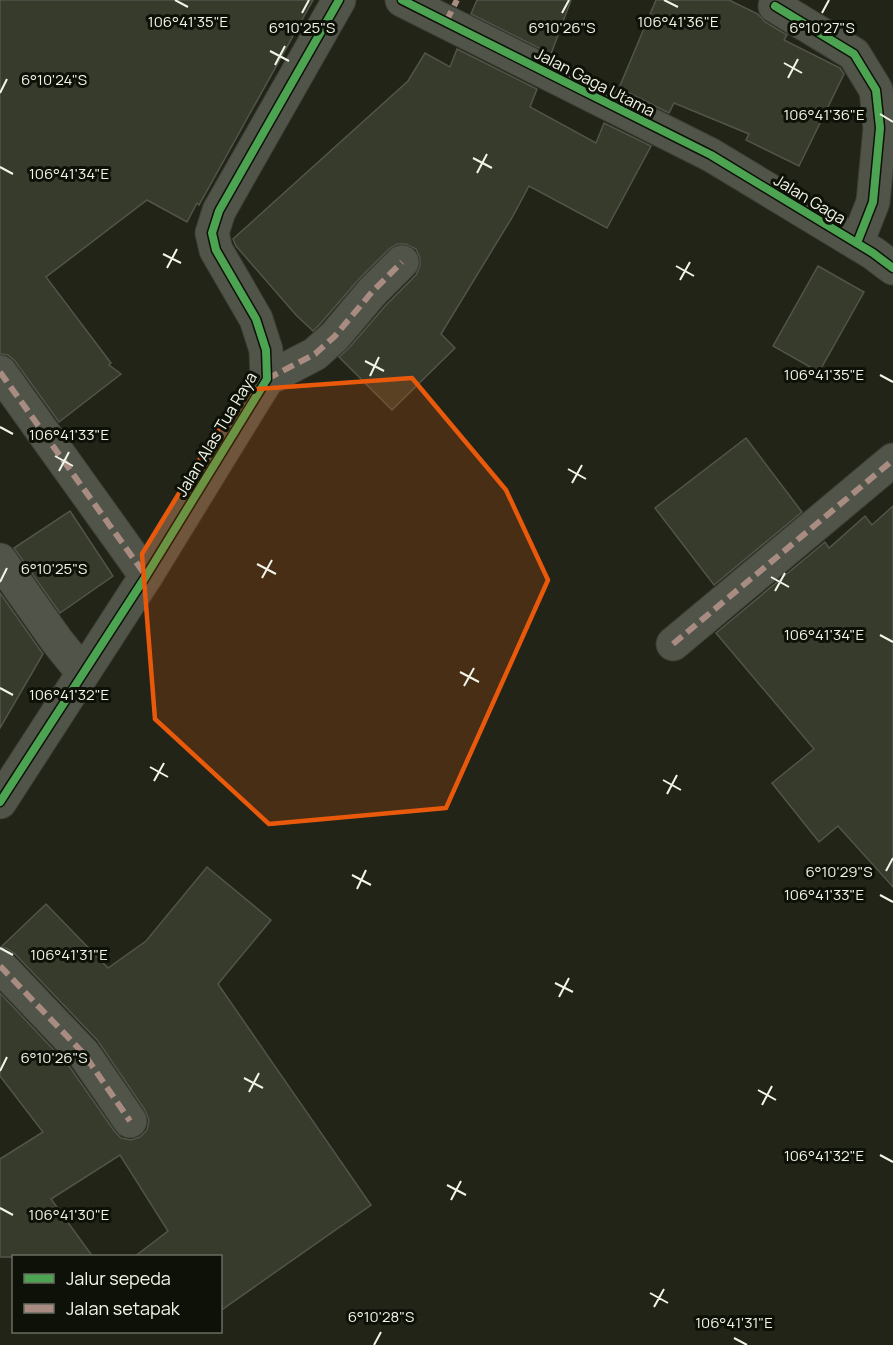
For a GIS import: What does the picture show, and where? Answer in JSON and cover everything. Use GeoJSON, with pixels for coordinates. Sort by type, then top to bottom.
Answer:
{"type":"FeatureCollection","features":[{"type":"Feature","properties":{"kind":"street","name":"Jalan Alas Tua Raya"},"geometry":{"type":"LineString","coordinates":[[0,802],[146,576],[267,379],[266,350],[256,319],[216,250],[212,233],[219,211],[339,0]]}},
{"type":"Feature","properties":{"kind":"street","name":"Jalan Gaga Utama"},"geometry":{"type":"LineString","coordinates":[[402,0],[452,11],[711,155]]}},
{"type":"Feature","properties":{"kind":"street"},"geometry":{"type":"LineString","coordinates":[[775,6],[854,54],[876,90],[880,128],[873,202],[857,243]]}},
{"type":"Feature","properties":{"kind":"street","name":"Jalan Gaga"},"geometry":{"type":"LineString","coordinates":[[711,155],[857,243],[893,268]]}},
{"type":"Feature","properties":{"kind":"street"},"geometry":{"type":"LineString","coordinates":[[267,379],[315,354],[335,336],[372,292],[402,262]]}},
{"type":"Feature","properties":{"kind":"street"},"geometry":{"type":"LineString","coordinates":[[0,372],[146,576]]}},
{"type":"Feature","properties":{"kind":"street"},"geometry":{"type":"LineString","coordinates":[[674,644],[893,460]]}},
{"type":"Feature","properties":{"kind":"street"},"geometry":{"type":"LineString","coordinates":[[0,560],[82,673]]}},
{"type":"Feature","properties":{"kind":"street"},"geometry":{"type":"LineString","coordinates":[[0,966],[84,1054],[130,1121]]}},
{"type":"Feature","properties":{"kind":"highlighted area"},"geometry":{"type":"Polygon","coordinates":[[[412,378],[506,490],[548,580],[446,808],[269,824],[155,719],[142,554],[242,390],[412,378]]]}},
{"type":"Feature","properties":{"kind":"building"},"geometry":{"type":"Polygon","coordinates":[[[0,0],[313,0],[199,205],[197,203],[187,222],[147,200],[46,277],[111,363],[109,365],[121,374],[59,422],[15,361],[8,355],[0,354],[0,0]]]}},
{"type":"Feature","properties":{"kind":"building"},"geometry":{"type":"Polygon","coordinates":[[[477,0],[571,0],[551,54],[471,14],[477,0]]]}},
{"type":"Feature","properties":{"kind":"building"},"geometry":{"type":"Polygon","coordinates":[[[656,0],[729,0],[758,14],[765,22],[787,35],[784,40],[840,68],[844,74],[799,166],[746,140],[749,134],[674,103],[669,113],[619,88],[656,0]]]}},
{"type":"Feature","properties":{"kind":"building"},"geometry":{"type":"Polygon","coordinates":[[[457,49],[537,89],[530,107],[596,143],[604,123],[651,146],[607,228],[529,186],[441,334],[455,348],[392,410],[339,357],[416,275],[420,266],[420,258],[416,249],[406,244],[397,244],[389,249],[313,331],[296,315],[236,246],[233,239],[408,81],[425,53],[450,67],[457,49]]]}},
{"type":"Feature","properties":{"kind":"building"},"geometry":{"type":"Polygon","coordinates":[[[818,266],[864,292],[819,372],[773,346],[818,266]]]}},
{"type":"Feature","properties":{"kind":"building"},"geometry":{"type":"Polygon","coordinates":[[[746,438],[802,512],[714,585],[655,508],[746,438]]]}},
{"type":"Feature","properties":{"kind":"building"},"geometry":{"type":"Polygon","coordinates":[[[893,506],[893,887],[838,826],[819,842],[772,783],[814,749],[716,633],[825,542],[829,548],[865,516],[872,525],[893,506]]]}},
{"type":"Feature","properties":{"kind":"building"},"geometry":{"type":"Polygon","coordinates":[[[70,511],[113,576],[60,613],[14,548],[70,511]]]}},
{"type":"Feature","properties":{"kind":"building"},"geometry":{"type":"Polygon","coordinates":[[[0,593],[43,654],[0,728],[0,593]]]}},
{"type":"Feature","properties":{"kind":"building"},"geometry":{"type":"Polygon","coordinates":[[[207,867],[271,920],[218,984],[371,1205],[222,1310],[222,1255],[137,1255],[168,1231],[120,1155],[51,1199],[92,1255],[0,1257],[0,1159],[43,1132],[0,1076],[0,993],[69,1066],[121,1138],[131,1140],[140,1137],[147,1130],[149,1120],[145,1110],[98,1041],[14,953],[6,948],[0,948],[46,904],[108,968],[146,941],[207,867]]]}},
{"type":"Feature","properties":{"kind":"marked path"},"geometry":{"type":"LineString","coordinates":[[446,22],[457,0]]}},
{"type":"Feature","properties":{"kind":"marked path"},"geometry":{"type":"LineString","coordinates":[[267,379],[315,354],[335,336],[372,292],[402,262]]}},
{"type":"Feature","properties":{"kind":"marked path"},"geometry":{"type":"LineString","coordinates":[[0,372],[146,576]]}},
{"type":"Feature","properties":{"kind":"marked path"},"geometry":{"type":"LineString","coordinates":[[673,644],[893,460]]}},
{"type":"Feature","properties":{"kind":"marked path"},"geometry":{"type":"LineString","coordinates":[[0,966],[84,1054],[130,1121]]}},
{"type":"Feature","properties":{"kind":"cycle path"},"geometry":{"type":"LineString","coordinates":[[0,802],[146,576],[267,379],[266,350],[256,319],[216,250],[212,233],[219,211],[339,0]]}},
{"type":"Feature","properties":{"kind":"cycle path"},"geometry":{"type":"LineString","coordinates":[[402,0],[711,155],[873,253],[893,268]]}},
{"type":"Feature","properties":{"kind":"cycle path"},"geometry":{"type":"LineString","coordinates":[[775,6],[854,54],[876,90],[880,128],[873,202],[857,243]]}}]}
